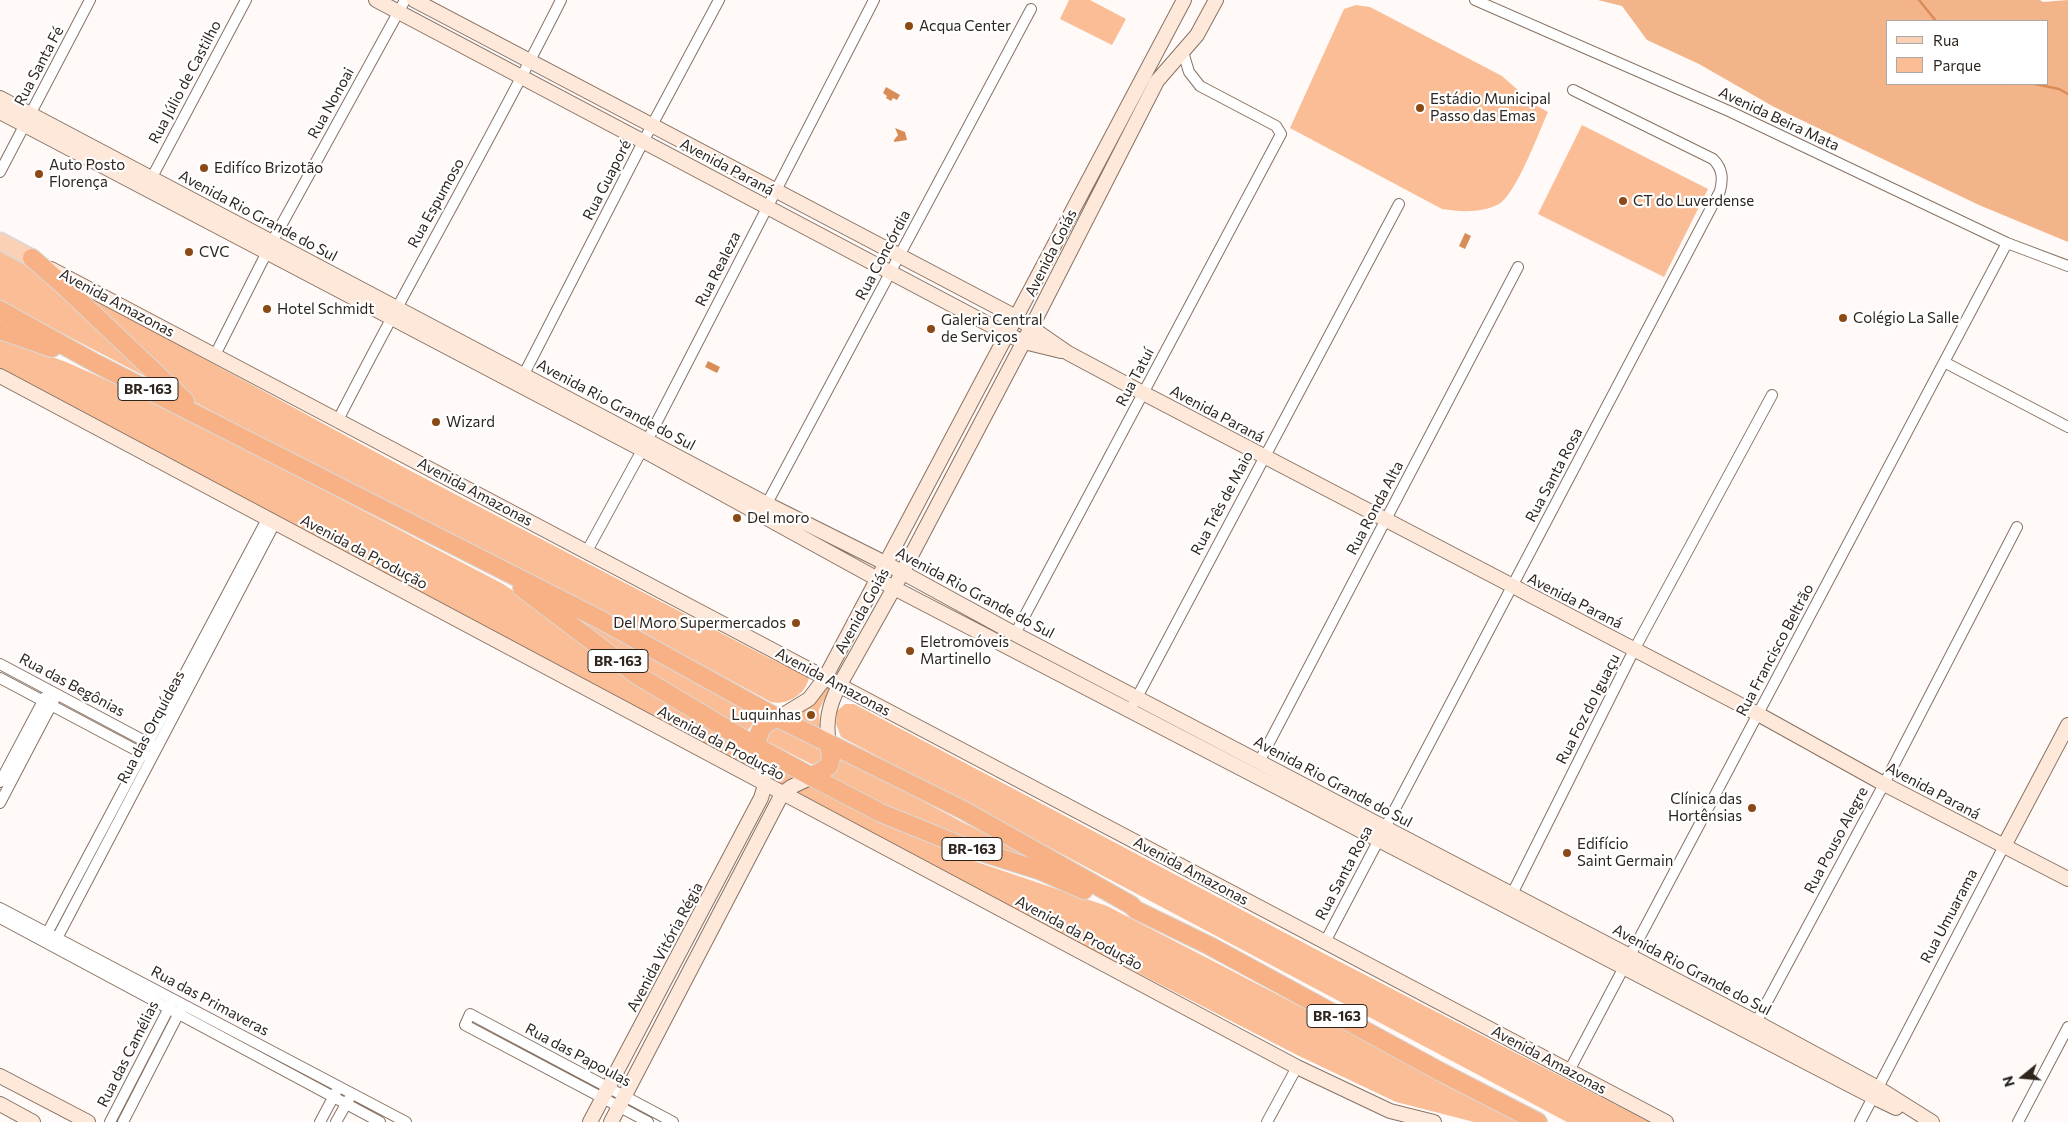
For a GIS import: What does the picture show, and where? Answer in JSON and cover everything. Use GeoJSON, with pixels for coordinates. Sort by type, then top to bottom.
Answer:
{"type":"FeatureCollection","features":[{"type":"Feature","properties":{"kind":"highway"},"geometry":{"type":"LineString","coordinates":[[32,258],[64,286],[198,414]]}},
{"type":"Feature","properties":{"kind":"highway","name":"BR-163"},"geometry":{"type":"LineString","coordinates":[[0,310],[97,364],[601,620],[778,718],[963,810],[1131,905],[1136,910]]}},
{"type":"Feature","properties":{"kind":"highway"},"geometry":{"type":"LineString","coordinates":[[0,330],[97,364]]}},
{"type":"Feature","properties":{"kind":"highway","name":"BR-163"},"geometry":{"type":"LineString","coordinates":[[488,562],[638,675],[757,747],[812,777],[881,813],[944,839],[1041,871],[1128,909],[1136,910],[1210,946],[1441,1072],[1538,1122]]}},
{"type":"Feature","properties":{"kind":"highway"},"geometry":{"type":"LineString","coordinates":[[757,747],[762,726],[768,720],[778,718]]}},
{"type":"Feature","properties":{"kind":"highway"},"geometry":{"type":"LineString","coordinates":[[812,777],[829,766],[831,758],[829,744]]}},
{"type":"Feature","properties":{"kind":"main road","name":"Avenida Amazonas"},"geometry":{"type":"LineString","coordinates":[[0,241],[32,258]]}},
{"type":"Feature","properties":{"kind":"street","name":"Rua Santa Fé"},"geometry":{"type":"LineString","coordinates":[[0,172],[90,0]]}},
{"type":"Feature","properties":{"kind":"street","name":"Rua Júlio de Castilho"},"geometry":{"type":"LineString","coordinates":[[151,179],[246,0]]}},
{"type":"Feature","properties":{"kind":"street","name":"Avenida Paraná"},"geometry":{"type":"LineString","coordinates":[[376,0],[401,6],[521,77],[1007,334],[1024,342],[1068,353]]}},
{"type":"Feature","properties":{"kind":"street","name":"Avenida Paraná"},"geometry":{"type":"LineString","coordinates":[[414,0],[1032,326],[1068,353],[1143,393],[1758,714],[1884,784],[2068,880]]}},
{"type":"Feature","properties":{"kind":"street","name":"Rua Espumoso"},"geometry":{"type":"LineString","coordinates":[[338,420],[393,312],[530,61],[561,0]]}},
{"type":"Feature","properties":{"kind":"street","name":"Rua Guaporé"},"geometry":{"type":"LineString","coordinates":[[524,374],[643,142],[719,0]]}},
{"type":"Feature","properties":{"kind":"street","name":"Rua Realeza"},"geometry":{"type":"LineString","coordinates":[[587,551],[644,445],[874,0]]}},
{"type":"Feature","properties":{"kind":"street","name":"Avenida Goiás"},"geometry":{"type":"LineString","coordinates":[[778,718],[809,699],[825,678],[880,578],[1184,0]]}},
{"type":"Feature","properties":{"kind":"street","name":"Avenida Goiás"},"geometry":{"type":"LineString","coordinates":[[829,744],[827,720],[832,699],[894,588],[1024,342],[1157,82],[1197,35],[1216,0]]}},
{"type":"Feature","properties":{"kind":"street","name":"Avenida Beira Mata"},"geometry":{"type":"LineString","coordinates":[[1476,0],[1731,112],[2007,243],[2068,266]]}},
{"type":"Feature","properties":{"kind":"street","name":"Rua Nonoai"},"geometry":{"type":"LineString","coordinates":[[215,355],[269,247],[401,6]]}},
{"type":"Feature","properties":{"kind":"street","name":"Rua Concórdia"},"geometry":{"type":"LineString","coordinates":[[764,509],[1031,9]]}},
{"type":"Feature","properties":{"kind":"street"},"geometry":{"type":"LineString","coordinates":[[1165,34],[1174,48],[1183,52]]}},
{"type":"Feature","properties":{"kind":"street","name":"Rua Tatuí"},"geometry":{"type":"LineString","coordinates":[[1016,634],[1280,134],[1276,126],[1200,86],[1189,72],[1183,52]]}},
{"type":"Feature","properties":{"kind":"street","name":"Rua Santa Rosa"},"geometry":{"type":"LineString","coordinates":[[1325,942],[1720,192],[1722,184],[1721,169],[1713,159],[1573,90]]}},
{"type":"Feature","properties":{"kind":"street","name":"Avenida Rio Grande do Sul"},"geometry":{"type":"LineString","coordinates":[[0,98],[27,119],[764,509],[894,588],[1130,710],[1382,834],[1931,1122]]}},
{"type":"Feature","properties":{"kind":"street","name":"Avenida Rio Grande do Sul"},"geometry":{"type":"LineString","coordinates":[[0,112],[27,119],[151,179],[269,247]]}},
{"type":"Feature","properties":{"kind":"street","name":"Rua Três de Maio"},"geometry":{"type":"LineString","coordinates":[[1130,710],[1398,204]]}},
{"type":"Feature","properties":{"kind":"street","name":"Rua Francisco Beltrão"},"geometry":{"type":"LineString","coordinates":[[1569,1071],[2007,243]]}},
{"type":"Feature","properties":{"kind":"street","name":"Avenida Amazonas"},"geometry":{"type":"LineString","coordinates":[[32,258],[1666,1122]]}},
{"type":"Feature","properties":{"kind":"street","name":"Rua Ronda Alta"},"geometry":{"type":"LineString","coordinates":[[1259,762],[1518,268]]}},
{"type":"Feature","properties":{"kind":"street","name":"Avenida Rio Grande do Sul"},"geometry":{"type":"LineString","coordinates":[[393,312],[524,374],[644,445]]}},
{"type":"Feature","properties":{"kind":"street"},"geometry":{"type":"LineString","coordinates":[[1944,362],[2068,427]]}},
{"type":"Feature","properties":{"kind":"street","name":"Avenida da Produção"},"geometry":{"type":"LineString","coordinates":[[0,376],[764,785],[1297,1067],[1390,1111],[1434,1122]]}},
{"type":"Feature","properties":{"kind":"street","name":"Rua Foz do Iguaçu"},"geometry":{"type":"LineString","coordinates":[[1509,900],[1634,650],[1772,395]]}},
{"type":"Feature","properties":{"kind":"street","name":"Avenida Rio Grande do Sul"},"geometry":{"type":"LineString","coordinates":[[764,509],[887,564],[1259,762],[1382,834]]}},
{"type":"Feature","properties":{"kind":"street","name":"Rua das Orquídeas"},"geometry":{"type":"LineString","coordinates":[[50,939],[271,521]]}},
{"type":"Feature","properties":{"kind":"street","name":"Rua Pouso Alegre"},"geometry":{"type":"LineString","coordinates":[[1753,1027],[1884,784],[2017,527]]}},
{"type":"Feature","properties":{"kind":"street","name":"Rua das Begônias"},"geometry":{"type":"LineString","coordinates":[[0,664],[153,745]]}},
{"type":"Feature","properties":{"kind":"street","name":"Rua das Begônias"},"geometry":{"type":"LineString","coordinates":[[0,678],[147,756]]}},
{"type":"Feature","properties":{"kind":"street"},"geometry":{"type":"LineString","coordinates":[[0,803],[53,692]]}},
{"type":"Feature","properties":{"kind":"street"},"geometry":{"type":"LineString","coordinates":[[0,782],[47,704]]}},
{"type":"Feature","properties":{"kind":"street","name":"Rua Umuarama"},"geometry":{"type":"LineString","coordinates":[[1860,1122],[2068,725]]}},
{"type":"Feature","properties":{"kind":"street"},"geometry":{"type":"LineString","coordinates":[[757,747],[764,785]]}},
{"type":"Feature","properties":{"kind":"street"},"geometry":{"type":"LineString","coordinates":[[611,1122],[782,794],[791,787],[812,777]]}},
{"type":"Feature","properties":{"kind":"street","name":"Avenida Vitória Régia"},"geometry":{"type":"LineString","coordinates":[[590,1122],[755,810],[764,785]]}},
{"type":"Feature","properties":{"kind":"street","name":"Rua das Primaveras"},"geometry":{"type":"LineString","coordinates":[[0,908],[50,939],[171,1003],[339,1086],[406,1122]]}},
{"type":"Feature","properties":{"kind":"street","name":"Rua das Primaveras"},"geometry":{"type":"LineString","coordinates":[[0,918],[50,939]]}},
{"type":"Feature","properties":{"kind":"street","name":"Rua das Camélias"},"geometry":{"type":"LineString","coordinates":[[110,1122],[171,1003]]}},
{"type":"Feature","properties":{"kind":"street","name":"Rua das Primaveras"},"geometry":{"type":"LineString","coordinates":[[181,1008],[333,1098],[380,1122]]}},
{"type":"Feature","properties":{"kind":"street","name":"Rua das Camélias"},"geometry":{"type":"LineString","coordinates":[[123,1122],[181,1008]]}},
{"type":"Feature","properties":{"kind":"street","name":"Rua das Papoulas"},"geometry":{"type":"LineString","coordinates":[[606,1093],[465,1025],[470,1014],[622,1102],[673,1122]]}},
{"type":"Feature","properties":{"kind":"street"},"geometry":{"type":"LineString","coordinates":[[2018,1122],[2068,1027]]}},
{"type":"Feature","properties":{"kind":"street"},"geometry":{"type":"LineString","coordinates":[[1266,1122],[1297,1067]]}},
{"type":"Feature","properties":{"kind":"street"},"geometry":{"type":"LineString","coordinates":[[0,1076],[88,1122]]}},
{"type":"Feature","properties":{"kind":"street"},"geometry":{"type":"LineString","coordinates":[[320,1122],[339,1086]]}},
{"type":"Feature","properties":{"kind":"street"},"geometry":{"type":"LineString","coordinates":[[336,1122],[352,1093]]}},
{"type":"Feature","properties":{"kind":"street","name":"Rua das Papoulas"},"geometry":{"type":"LineString","coordinates":[[622,1102],[648,1122]]}},
{"type":"Feature","properties":{"kind":"street"},"geometry":{"type":"LineString","coordinates":[[0,1104],[33,1122]]}},
{"type":"Feature","properties":{"kind":"green space"},"geometry":{"type":"Polygon","coordinates":[[[1069,0],[1090,0],[1126,19],[1112,45],[1060,19],[1069,0]]]}},
{"type":"Feature","properties":{"kind":"green space","name":"Estádio Municipal Passo das Emas"},"geometry":{"type":"Polygon","coordinates":[[[1356,5],[1370,7],[1502,76],[1518,90],[1523,98],[1548,112],[1520,176],[1506,198],[1499,204],[1486,209],[1471,211],[1442,209],[1290,128],[1344,9],[1356,5]]]}},
{"type":"Feature","properties":{"kind":"green space","name":"CT do Luverdense"},"geometry":{"type":"Polygon","coordinates":[[[1582,125],[1708,189],[1664,277],[1538,214],[1582,125]]]}},
{"type":"Feature","properties":{"kind":"green space"},"geometry":{"type":"Polygon","coordinates":[[[0,248],[407,469],[769,658],[809,677],[804,689],[789,700],[777,703],[771,702],[577,598],[311,467],[204,407],[0,301],[0,248]]]}},
{"type":"Feature","properties":{"kind":"green space"},"geometry":{"type":"Polygon","coordinates":[[[0,338],[66,362],[152,400],[503,584],[746,747],[750,764],[748,766],[0,371],[0,338]]]}},
{"type":"Feature","properties":{"kind":"green space"},"geometry":{"type":"Polygon","coordinates":[[[557,602],[759,716],[748,730],[714,715],[627,662],[557,602]]]}},
{"type":"Feature","properties":{"kind":"green space"},"geometry":{"type":"Polygon","coordinates":[[[824,685],[830,688],[819,710],[820,729],[795,716],[812,703],[824,685]]]}},
{"type":"Feature","properties":{"kind":"green space"},"geometry":{"type":"Polygon","coordinates":[[[845,704],[854,704],[1323,953],[1649,1122],[1567,1122],[841,737],[836,724],[837,711],[845,704]]]}},
{"type":"Feature","properties":{"kind":"green space"},"geometry":{"type":"Polygon","coordinates":[[[776,723],[825,746],[828,756],[819,768],[764,740],[776,723]]]}},
{"type":"Feature","properties":{"kind":"green space"},"geometry":{"type":"Polygon","coordinates":[[[835,754],[964,823],[1065,871],[1003,857],[823,777],[835,754]]]}},
{"type":"Feature","properties":{"kind":"green space"},"geometry":{"type":"Polygon","coordinates":[[[764,756],[805,778],[786,784],[774,782],[764,756]]]}},
{"type":"Feature","properties":{"kind":"green space"},"geometry":{"type":"Polygon","coordinates":[[[813,783],[965,858],[1107,906],[1523,1122],[1474,1122],[1396,1102],[1297,1055],[795,796],[797,791],[813,783]]]}},
{"type":"Feature","properties":{"kind":"shaded area"},"geometry":{"type":"Polygon","coordinates":[[[1598,0],[2040,0],[2043,2],[2068,0],[2068,242],[1979,205],[1774,107],[1699,64],[1647,40],[1622,6],[1598,0]]]}},
{"type":"Feature","properties":{"kind":"shaded area"},"geometry":{"type":"Polygon","coordinates":[[[886,87],[900,95],[897,100],[893,98],[891,101],[886,98],[887,96],[883,93],[886,87]]]}},
{"type":"Feature","properties":{"kind":"shaded area"},"geometry":{"type":"Polygon","coordinates":[[[895,128],[905,132],[907,140],[894,142],[898,135],[895,128]]]}},
{"type":"Feature","properties":{"kind":"shaded area"},"geometry":{"type":"Polygon","coordinates":[[[1465,233],[1471,236],[1465,249],[1459,246],[1465,233]]]}},
{"type":"Feature","properties":{"kind":"shaded area"},"geometry":{"type":"Polygon","coordinates":[[[708,361],[720,367],[717,373],[705,367],[708,361]]]}},
{"type":"Feature","properties":{"kind":"waterway"},"geometry":{"type":"LineString","coordinates":[[1919,0],[1935,20]]}},
{"type":"Feature","properties":{"kind":"waterway"},"geometry":{"type":"LineString","coordinates":[[2040,85],[2059,89],[2068,94]]}},
{"type":"Feature","properties":{"kind":"place","name":"Acqua Center"},"geometry":{"type":"Point","coordinates":[909,26]}},
{"type":"Feature","properties":{"kind":"place","name":"Estádio Municipal Passo das Emas"},"geometry":{"type":"Point","coordinates":[1420,108]}},
{"type":"Feature","properties":{"kind":"place","name":"Edifíco Brizotão"},"geometry":{"type":"Point","coordinates":[204,168]}},
{"type":"Feature","properties":{"kind":"place","name":"Auto Posto Florença"},"geometry":{"type":"Point","coordinates":[39,174]}},
{"type":"Feature","properties":{"kind":"place","name":"CT do Luverdense"},"geometry":{"type":"Point","coordinates":[1623,201]}},
{"type":"Feature","properties":{"kind":"place","name":"CVC"},"geometry":{"type":"Point","coordinates":[189,252]}},
{"type":"Feature","properties":{"kind":"place","name":"Hotel Schmidt"},"geometry":{"type":"Point","coordinates":[267,309]}},
{"type":"Feature","properties":{"kind":"place","name":"Colégio La Salle"},"geometry":{"type":"Point","coordinates":[1843,318]}},
{"type":"Feature","properties":{"kind":"place","name":"Galeria Central de Serviços"},"geometry":{"type":"Point","coordinates":[931,329]}},
{"type":"Feature","properties":{"kind":"place","name":"Wizard"},"geometry":{"type":"Point","coordinates":[436,422]}},
{"type":"Feature","properties":{"kind":"place","name":"Del moro"},"geometry":{"type":"Point","coordinates":[737,518]}},
{"type":"Feature","properties":{"kind":"place","name":"Del Moro Supermercados"},"geometry":{"type":"Point","coordinates":[796,623]}},
{"type":"Feature","properties":{"kind":"place","name":"Eletromóveis Martinello"},"geometry":{"type":"Point","coordinates":[910,651]}},
{"type":"Feature","properties":{"kind":"place","name":"Luquinhas"},"geometry":{"type":"Point","coordinates":[811,715]}},
{"type":"Feature","properties":{"kind":"place","name":"Clínica das Hortênsias"},"geometry":{"type":"Point","coordinates":[1752,808]}},
{"type":"Feature","properties":{"kind":"place","name":"Edifício Saint Germain"},"geometry":{"type":"Point","coordinates":[1567,853]}}]}
